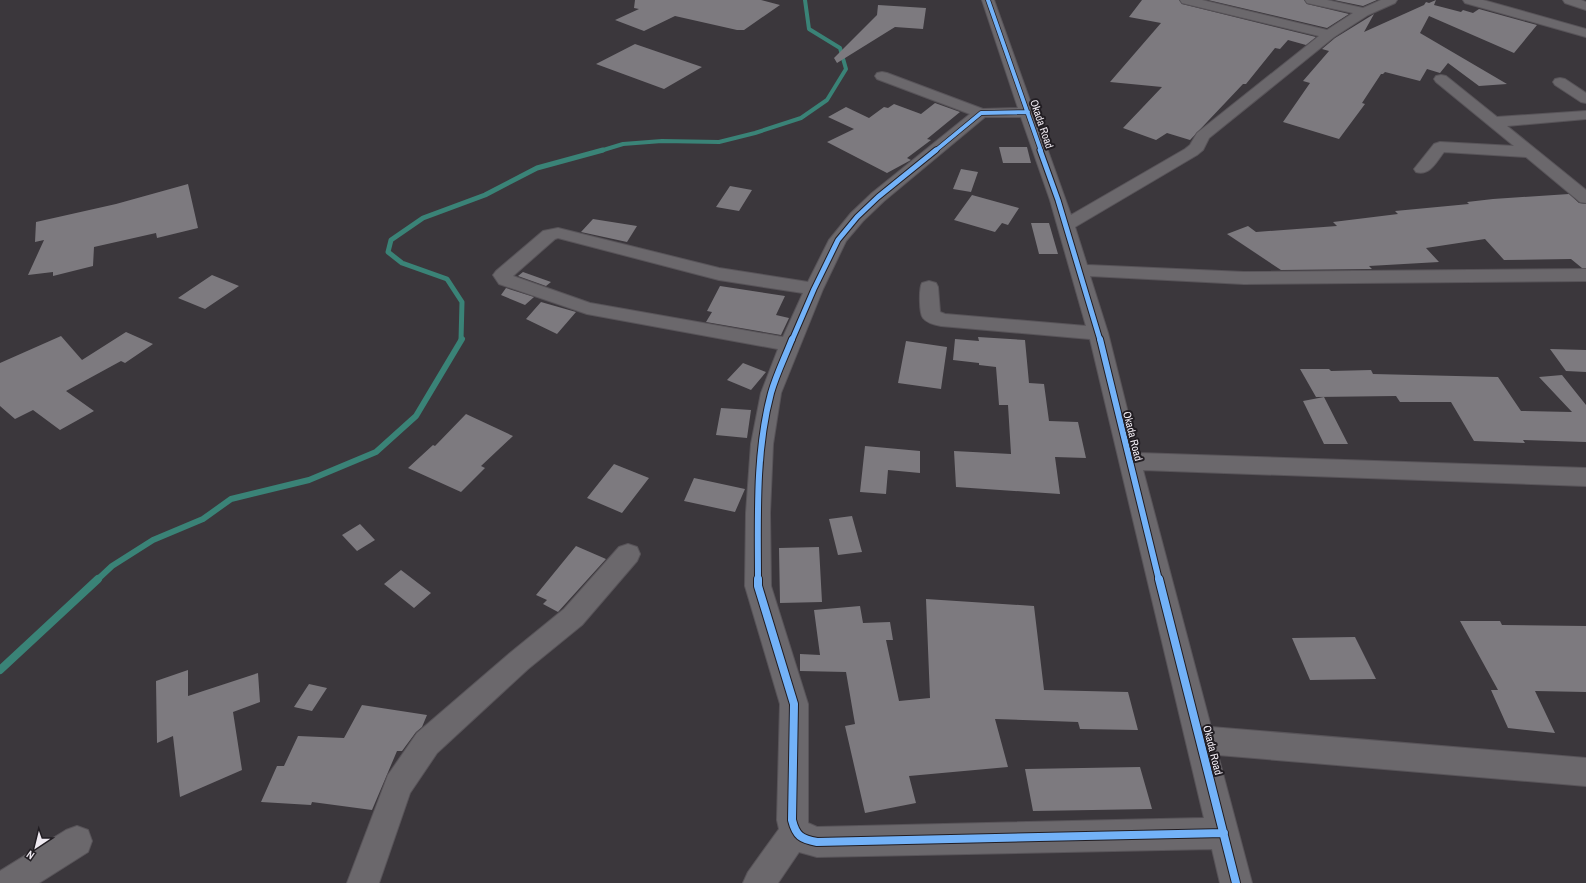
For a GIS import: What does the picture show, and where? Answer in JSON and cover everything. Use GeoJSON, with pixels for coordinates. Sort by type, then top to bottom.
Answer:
{"type":"FeatureCollection","features":[{"type":"Feature","properties":{"kind":"street","name":"Okada Road"},"geometry":{"type":"LineString","coordinates":[[988,0],[1058,200],[1098,333],[1236,883]]}},
{"type":"Feature","properties":{"kind":"street"},"geometry":{"type":"LineString","coordinates":[[1186,0],[1329,34]]}},
{"type":"Feature","properties":{"kind":"street"},"geometry":{"type":"LineString","coordinates":[[1311,0],[1364,12]]}},
{"type":"Feature","properties":{"kind":"street"},"geometry":{"type":"LineString","coordinates":[[1065,226],[1197,147],[1202,136],[1329,34],[1364,12],[1391,0]]}},
{"type":"Feature","properties":{"kind":"street"},"geometry":{"type":"LineString","coordinates":[[1469,0],[1586,33]]}},
{"type":"Feature","properties":{"kind":"street"},"geometry":{"type":"LineString","coordinates":[[1569,0],[1586,6]]}},
{"type":"Feature","properties":{"kind":"street"},"geometry":{"type":"LineString","coordinates":[[882,76],[981,113],[1028,112]]}},
{"type":"Feature","properties":{"kind":"street"},"geometry":{"type":"LineString","coordinates":[[1441,80],[1586,198]]}},
{"type":"Feature","properties":{"kind":"street"},"geometry":{"type":"LineString","coordinates":[[1560,82],[1586,99]]}},
{"type":"Feature","properties":{"kind":"street"},"geometry":{"type":"LineString","coordinates":[[981,113],[878,197],[838,240],[814,289],[771,393],[762,444],[758,513],[758,586],[794,704],[792,820],[795,832],[806,840],[817,842],[1224,834]]}},
{"type":"Feature","properties":{"kind":"street"},"geometry":{"type":"LineString","coordinates":[[1494,122],[1586,115]]}},
{"type":"Feature","properties":{"kind":"street"},"geometry":{"type":"LineString","coordinates":[[1422,169],[1440,147],[1529,152]]}},
{"type":"Feature","properties":{"kind":"street"},"geometry":{"type":"LineString","coordinates":[[790,345],[587,308],[506,280],[502,275],[549,235],[558,233],[720,274],[814,289]]}},
{"type":"Feature","properties":{"kind":"street"},"geometry":{"type":"LineString","coordinates":[[1078,270],[1244,278],[1586,275]]}},
{"type":"Feature","properties":{"kind":"street"},"geometry":{"type":"LineString","coordinates":[[930,287],[931,315],[941,320],[1098,333]]}},
{"type":"Feature","properties":{"kind":"street"},"geometry":{"type":"LineString","coordinates":[[1129,461],[1586,477]]}},
{"type":"Feature","properties":{"kind":"street"},"geometry":{"type":"LineString","coordinates":[[363,883],[398,785],[427,743],[519,661],[573,617],[628,554]]}},
{"type":"Feature","properties":{"kind":"street"},"geometry":{"type":"LineString","coordinates":[[1200,740],[1586,772]]}},
{"type":"Feature","properties":{"kind":"street"},"geometry":{"type":"LineString","coordinates":[[759,883],[795,832]]}},
{"type":"Feature","properties":{"kind":"street"},"geometry":{"type":"LineString","coordinates":[[10,883],[77,841]]}},
{"type":"Feature","properties":{"kind":"building"},"geometry":{"type":"Polygon","coordinates":[[[635,0],[761,0],[780,5],[744,30],[737,30],[675,16],[644,31],[615,20],[639,9],[634,8],[635,0]]]}},
{"type":"Feature","properties":{"kind":"building"},"geometry":{"type":"Polygon","coordinates":[[[1142,0],[1179,0],[1182,4],[1316,37],[1306,45],[1288,40],[1280,49],[1275,48],[1246,84],[1243,84],[1190,140],[1167,133],[1156,140],[1123,128],[1162,87],[1110,82],[1161,23],[1129,17],[1142,0]]]}},
{"type":"Feature","properties":{"kind":"building"},"geometry":{"type":"Polygon","coordinates":[[[1208,0],[1304,0],[1307,4],[1349,14],[1327,28],[1208,0]]]}},
{"type":"Feature","properties":{"kind":"building"},"geometry":{"type":"Polygon","coordinates":[[[1334,0],[1377,0],[1363,6],[1334,0]]]}},
{"type":"Feature","properties":{"kind":"building"},"geometry":{"type":"Polygon","coordinates":[[[1436,0],[1434,5],[1461,12],[1463,10],[1473,13],[1479,9],[1537,25],[1514,53],[1429,16],[1420,33],[1507,84],[1479,86],[1448,63],[1440,73],[1427,69],[1420,81],[1385,72],[1381,74],[1362,103],[1365,104],[1339,139],[1283,122],[1310,83],[1303,81],[1329,51],[1322,49],[1335,38],[1374,14],[1364,32],[1424,5],[1426,2],[1429,3],[1436,0]]]}},
{"type":"Feature","properties":{"kind":"building"},"geometry":{"type":"Polygon","coordinates":[[[878,5],[926,8],[923,29],[895,27],[837,63],[834,58],[877,15],[878,5]]]}},
{"type":"Feature","properties":{"kind":"building"},"geometry":{"type":"Polygon","coordinates":[[[635,44],[702,67],[664,89],[596,64],[635,44]]]}},
{"type":"Feature","properties":{"kind":"building"},"geometry":{"type":"Polygon","coordinates":[[[935,103],[960,112],[927,139],[931,140],[907,158],[911,160],[887,173],[827,142],[854,129],[828,117],[846,107],[869,118],[884,107],[888,108],[894,104],[921,114],[935,103]]]}},
{"type":"Feature","properties":{"kind":"building"},"geometry":{"type":"Polygon","coordinates":[[[999,147],[1027,147],[1031,163],[1003,163],[999,147]]]}},
{"type":"Feature","properties":{"kind":"building"},"geometry":{"type":"Polygon","coordinates":[[[961,169],[978,172],[971,192],[953,189],[961,169]]]}},
{"type":"Feature","properties":{"kind":"building"},"geometry":{"type":"Polygon","coordinates":[[[188,184],[198,228],[157,238],[156,233],[94,247],[93,266],[53,276],[53,272],[28,275],[44,240],[35,242],[36,222],[116,204],[188,184]]]}},
{"type":"Feature","properties":{"kind":"building"},"geometry":{"type":"Polygon","coordinates":[[[730,186],[752,190],[739,211],[716,207],[730,186]]]}},
{"type":"Feature","properties":{"kind":"building"},"geometry":{"type":"Polygon","coordinates":[[[1569,194],[1579,203],[1586,204],[1586,268],[1582,268],[1571,259],[1504,260],[1485,239],[1426,248],[1439,262],[1369,266],[1372,269],[1281,270],[1227,234],[1248,226],[1256,232],[1337,226],[1333,222],[1398,214],[1395,211],[1469,204],[1467,202],[1493,199],[1569,194]]]}},
{"type":"Feature","properties":{"kind":"building"},"geometry":{"type":"Polygon","coordinates":[[[972,195],[1019,208],[1008,225],[1002,223],[995,232],[954,220],[972,195]]]}},
{"type":"Feature","properties":{"kind":"building"},"geometry":{"type":"Polygon","coordinates":[[[593,219],[637,226],[627,242],[581,232],[593,219]]]}},
{"type":"Feature","properties":{"kind":"building"},"geometry":{"type":"Polygon","coordinates":[[[1031,223],[1049,223],[1058,254],[1039,254],[1031,223]]]}},
{"type":"Feature","properties":{"kind":"building"},"geometry":{"type":"Polygon","coordinates":[[[523,272],[551,282],[546,286],[518,276],[523,272]]]}},
{"type":"Feature","properties":{"kind":"building"},"geometry":{"type":"Polygon","coordinates":[[[212,275],[239,286],[205,309],[178,298],[212,275]]]}},
{"type":"Feature","properties":{"kind":"building"},"geometry":{"type":"Polygon","coordinates":[[[720,286],[785,296],[776,315],[789,318],[781,335],[706,322],[712,312],[707,311],[720,286]]]}},
{"type":"Feature","properties":{"kind":"building"},"geometry":{"type":"Polygon","coordinates":[[[506,288],[534,297],[525,305],[501,295],[506,288]]]}},
{"type":"Feature","properties":{"kind":"building"},"geometry":{"type":"Polygon","coordinates":[[[541,302],[576,312],[557,334],[526,319],[541,302]]]}},
{"type":"Feature","properties":{"kind":"building"},"geometry":{"type":"Polygon","coordinates":[[[126,332],[153,344],[125,363],[121,361],[66,391],[94,411],[60,430],[33,410],[15,419],[0,406],[0,363],[61,336],[82,360],[126,332]]]}},
{"type":"Feature","properties":{"kind":"building"},"geometry":{"type":"Polygon","coordinates":[[[978,337],[1025,340],[1029,383],[1044,384],[1049,421],[1078,422],[1086,458],[1055,457],[1060,494],[956,487],[954,451],[1011,454],[1008,405],[999,405],[996,367],[979,365],[979,363],[953,360],[955,339],[979,341],[978,337]]]}},
{"type":"Feature","properties":{"kind":"building"},"geometry":{"type":"Polygon","coordinates":[[[906,341],[947,347],[941,389],[898,383],[906,341]]]}},
{"type":"Feature","properties":{"kind":"building"},"geometry":{"type":"Polygon","coordinates":[[[1550,349],[1586,350],[1586,372],[1566,371],[1550,349]]]}},
{"type":"Feature","properties":{"kind":"building"},"geometry":{"type":"Polygon","coordinates":[[[743,363],[766,372],[751,390],[727,380],[743,363]]]}},
{"type":"Feature","properties":{"kind":"building"},"geometry":{"type":"Polygon","coordinates":[[[1300,369],[1329,369],[1331,371],[1371,370],[1373,374],[1498,377],[1521,411],[1572,412],[1539,377],[1562,375],[1586,405],[1586,442],[1523,440],[1525,443],[1474,441],[1451,402],[1400,402],[1396,396],[1316,397],[1300,369]]]}},
{"type":"Feature","properties":{"kind":"building"},"geometry":{"type":"Polygon","coordinates":[[[1324,397],[1348,444],[1324,444],[1303,401],[1324,397]]]}},
{"type":"Feature","properties":{"kind":"building"},"geometry":{"type":"Polygon","coordinates":[[[721,408],[751,410],[747,438],[716,435],[721,408]]]}},
{"type":"Feature","properties":{"kind":"building"},"geometry":{"type":"Polygon","coordinates":[[[466,414],[513,436],[481,466],[485,468],[461,492],[408,468],[433,445],[435,446],[466,414]]]}},
{"type":"Feature","properties":{"kind":"building"},"geometry":{"type":"Polygon","coordinates":[[[865,446],[920,451],[920,473],[888,470],[886,494],[860,492],[865,446]]]}},
{"type":"Feature","properties":{"kind":"building"},"geometry":{"type":"Polygon","coordinates":[[[614,464],[649,478],[622,513],[587,498],[614,464]]]}},
{"type":"Feature","properties":{"kind":"building"},"geometry":{"type":"Polygon","coordinates":[[[694,478],[745,489],[735,512],[684,501],[694,478]]]}},
{"type":"Feature","properties":{"kind":"building"},"geometry":{"type":"Polygon","coordinates":[[[852,516],[862,552],[838,555],[829,519],[852,516]]]}},
{"type":"Feature","properties":{"kind":"building"},"geometry":{"type":"Polygon","coordinates":[[[360,524],[375,540],[357,551],[342,535],[360,524]]]}},
{"type":"Feature","properties":{"kind":"building"},"geometry":{"type":"Polygon","coordinates":[[[576,546],[606,559],[558,612],[543,604],[547,600],[536,595],[576,546]]]}},
{"type":"Feature","properties":{"kind":"building"},"geometry":{"type":"Polygon","coordinates":[[[819,547],[822,602],[780,603],[779,548],[819,547]]]}},
{"type":"Feature","properties":{"kind":"building"},"geometry":{"type":"Polygon","coordinates":[[[401,570],[431,593],[414,608],[384,584],[401,570]]]}},
{"type":"Feature","properties":{"kind":"building"},"geometry":{"type":"Polygon","coordinates":[[[926,599],[1034,606],[1044,690],[1128,692],[1138,730],[1080,729],[1078,722],[995,719],[1008,767],[909,776],[916,803],[865,813],[845,726],[855,724],[846,672],[800,671],[800,654],[820,655],[814,610],[860,606],[863,623],[890,622],[893,640],[886,640],[899,701],[930,698],[926,599]]]}},
{"type":"Feature","properties":{"kind":"building"},"geometry":{"type":"Polygon","coordinates":[[[1460,621],[1500,621],[1502,625],[1586,626],[1586,692],[1535,691],[1555,733],[1508,728],[1491,690],[1498,690],[1460,621]]]}},
{"type":"Feature","properties":{"kind":"building"},"geometry":{"type":"Polygon","coordinates":[[[1355,637],[1376,679],[1310,680],[1292,638],[1355,637]]]}},
{"type":"Feature","properties":{"kind":"building"},"geometry":{"type":"Polygon","coordinates":[[[188,670],[188,696],[258,673],[260,702],[233,712],[242,770],[180,797],[173,736],[157,743],[156,681],[188,670]]]}},
{"type":"Feature","properties":{"kind":"building"},"geometry":{"type":"Polygon","coordinates":[[[309,684],[327,688],[312,711],[294,707],[309,684]]]}},
{"type":"Feature","properties":{"kind":"building"},"geometry":{"type":"Polygon","coordinates":[[[362,705],[427,715],[422,727],[416,732],[402,751],[397,751],[372,810],[312,802],[311,805],[261,802],[277,766],[284,766],[298,736],[344,738],[362,705]]]}},
{"type":"Feature","properties":{"kind":"building"},"geometry":{"type":"Polygon","coordinates":[[[1140,767],[1152,809],[1033,811],[1025,769],[1140,767]]]}},
{"type":"Feature","properties":{"kind":"waterway"},"geometry":{"type":"LineString","coordinates":[[600,151],[623,144],[662,141],[719,142],[755,133],[801,118],[827,100],[846,69],[840,48],[809,29],[805,0]]}},
{"type":"Feature","properties":{"kind":"waterway"},"geometry":{"type":"LineString","coordinates":[[461,340],[462,302],[447,279],[402,263],[388,252],[391,240],[423,218],[485,195],[537,168],[603,150]]}},
{"type":"Feature","properties":{"kind":"waterway"},"geometry":{"type":"LineString","coordinates":[[97,580],[112,566],[153,540],[203,519],[231,499],[309,480],[376,452],[416,416],[462,339]]}},
{"type":"Feature","properties":{"kind":"waterway"},"geometry":{"type":"LineString","coordinates":[[0,670],[98,579]]}},
{"type":"Feature","properties":{"kind":"cycle path"},"geometry":{"type":"LineString","coordinates":[[988,0],[1058,200],[1098,333],[1236,883]]}},
{"type":"Feature","properties":{"kind":"cycle path"},"geometry":{"type":"LineString","coordinates":[[1028,112],[981,113],[878,197],[857,217],[838,240],[814,289],[771,393],[762,444],[758,513],[758,586],[794,704],[792,820],[795,832],[806,840],[817,842],[1224,833]]}}]}
